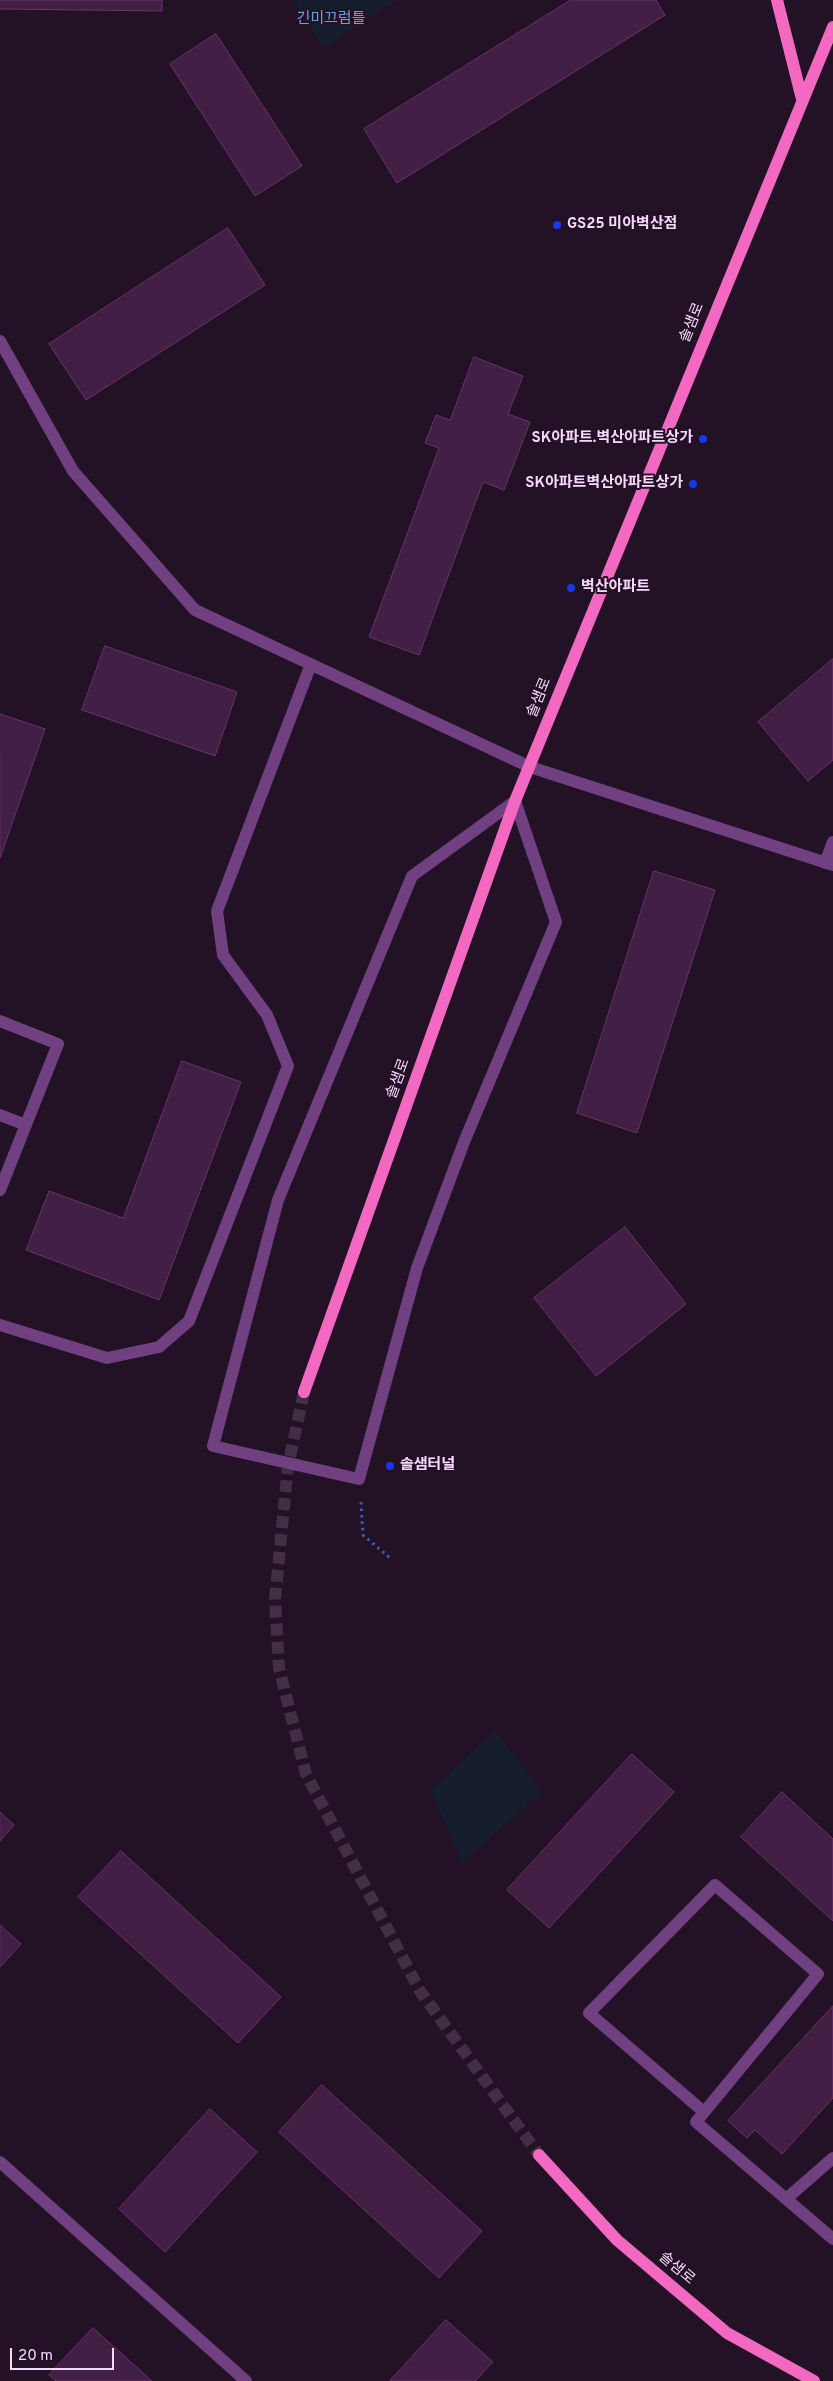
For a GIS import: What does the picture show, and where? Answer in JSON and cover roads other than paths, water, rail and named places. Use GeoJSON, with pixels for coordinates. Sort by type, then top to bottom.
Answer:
{"type":"FeatureCollection","features":[{"type":"Feature","properties":{"kind":"main road"},"geometry":{"type":"LineString","coordinates":[[777,0],[802,99]]}},
{"type":"Feature","properties":{"kind":"main road","name":"솔샘로"},"geometry":{"type":"LineString","coordinates":[[304,1392],[515,801],[833,27]]}},
{"type":"Feature","properties":{"kind":"main road","name":"솔샘로"},"geometry":{"type":"LineString","coordinates":[[539,2155],[616,2240],[727,2333],[814,2381]]}},
{"type":"Feature","properties":{"kind":"street"},"geometry":{"type":"LineString","coordinates":[[0,341],[73,471],[195,610],[530,766],[829,864],[833,842]]}},
{"type":"Feature","properties":{"kind":"street"},"geometry":{"type":"LineString","coordinates":[[0,1324],[107,1358],[160,1347],[189,1321],[288,1066],[268,1015],[223,955],[217,911],[311,664]]}},
{"type":"Feature","properties":{"kind":"street"},"geometry":{"type":"LineString","coordinates":[[515,801],[556,922],[464,1142],[416,1268],[359,1479],[214,1446],[278,1200],[412,876],[515,801]]}},
{"type":"Feature","properties":{"kind":"street"},"geometry":{"type":"LineString","coordinates":[[0,1021],[58,1044],[0,1190]]}},
{"type":"Feature","properties":{"kind":"street"},"geometry":{"type":"LineString","coordinates":[[0,1115],[26,1125]]}},
{"type":"Feature","properties":{"kind":"street"},"geometry":{"type":"LineString","coordinates":[[704,2112],[589,2013],[715,1885],[818,1974],[696,2122],[833,2239]]}},
{"type":"Feature","properties":{"kind":"street"},"geometry":{"type":"LineString","coordinates":[[786,2199],[833,2158]]}},
{"type":"Feature","properties":{"kind":"street"},"geometry":{"type":"LineString","coordinates":[[0,2162],[246,2381]]}},
{"type":"Feature","properties":{"kind":"tunnel"},"geometry":{"type":"LineString","coordinates":[[304,1392],[288,1466],[275,1599],[279,1668],[306,1774],[420,1991],[539,2155]]}},
{"type":"Feature","properties":{"kind":"place","name":"GS25 미아벽산점"},"geometry":{"type":"Point","coordinates":[557,225]}},
{"type":"Feature","properties":{"kind":"place","name":"SK아파트.벽산아파트상가"},"geometry":{"type":"Point","coordinates":[703,439]}},
{"type":"Feature","properties":{"kind":"place","name":"SK아파트벽산아파트상가"},"geometry":{"type":"Point","coordinates":[693,484]}},
{"type":"Feature","properties":{"kind":"place","name":"벽산아파트"},"geometry":{"type":"Point","coordinates":[571,588]}},
{"type":"Feature","properties":{"kind":"place","name":"솔샘터널"},"geometry":{"type":"Point","coordinates":[390,1466]}},
{"type":"Feature","properties":{"kind":"park label","name":"긴미끄럼틀"},"geometry":{"type":"Point","coordinates":[331,20]}}]}
